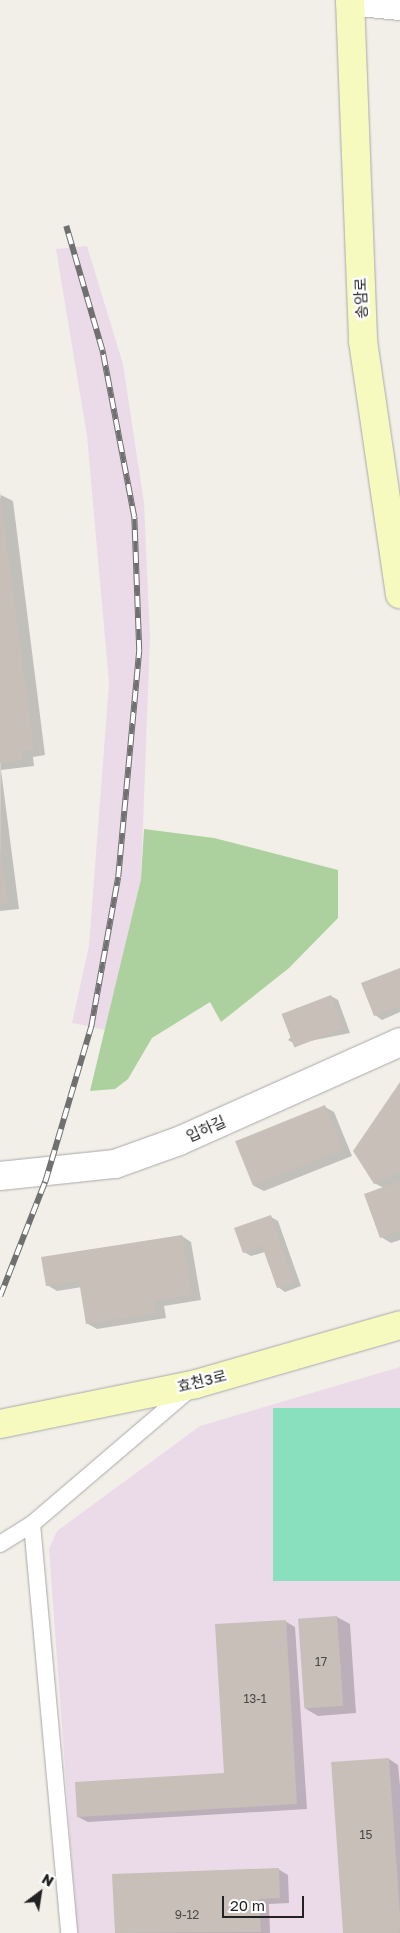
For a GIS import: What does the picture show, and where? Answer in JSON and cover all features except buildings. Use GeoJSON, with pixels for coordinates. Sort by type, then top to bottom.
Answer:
{"type":"FeatureCollection","features":[{"type":"Feature","properties":{"kind":"main road","name":"송암로"},"geometry":{"type":"LineString","coordinates":[[350,0],[363,341],[395,539],[400,594]]}},
{"type":"Feature","properties":{"kind":"main road","name":"효천3로"},"geometry":{"type":"LineString","coordinates":[[0,1424],[196,1384],[400,1325]]}},
{"type":"Feature","properties":{"kind":"street"},"geometry":{"type":"LineString","coordinates":[[350,0],[400,6]]}},
{"type":"Feature","properties":{"kind":"street","name":"입하길"},"geometry":{"type":"LineString","coordinates":[[0,1176],[115,1164],[179,1141],[400,1042]]}},
{"type":"Feature","properties":{"kind":"lane"},"geometry":{"type":"LineString","coordinates":[[0,1544],[32,1524],[196,1384]]}},
{"type":"Feature","properties":{"kind":"lane"},"geometry":{"type":"LineString","coordinates":[[32,1524],[68,1933]]}},
{"type":"Feature","properties":{"kind":"shaded area"},"geometry":{"type":"Polygon","coordinates":[[[87,246],[123,364],[144,503],[150,637],[141,879],[106,1030],[72,1023],[89,946],[109,683],[87,436],[56,249],[87,246]]]}},
{"type":"Feature","properties":{"kind":"shaded area"},"geometry":{"type":"Polygon","coordinates":[[[400,1367],[400,1933],[77,1933],[49,1549],[57,1531],[200,1426],[400,1367]]]}},
{"type":"Feature","properties":{"kind":"green space"},"geometry":{"type":"Polygon","coordinates":[[[144,829],[214,838],[338,870],[338,918],[289,968],[221,1022],[210,1002],[152,1038],[128,1079],[115,1089],[90,1091],[141,879],[144,829]]]}},
{"type":"Feature","properties":{"kind":"green space"},"geometry":{"type":"Polygon","coordinates":[[[273,1408],[400,1408],[400,1581],[273,1581],[273,1408]]]}},
{"type":"Feature","properties":{"kind":"railway"},"geometry":{"type":"LineString","coordinates":[[0,1296],[45,1182],[91,1027],[118,877],[139,651],[134,517],[102,350],[66,226]]}}]}
